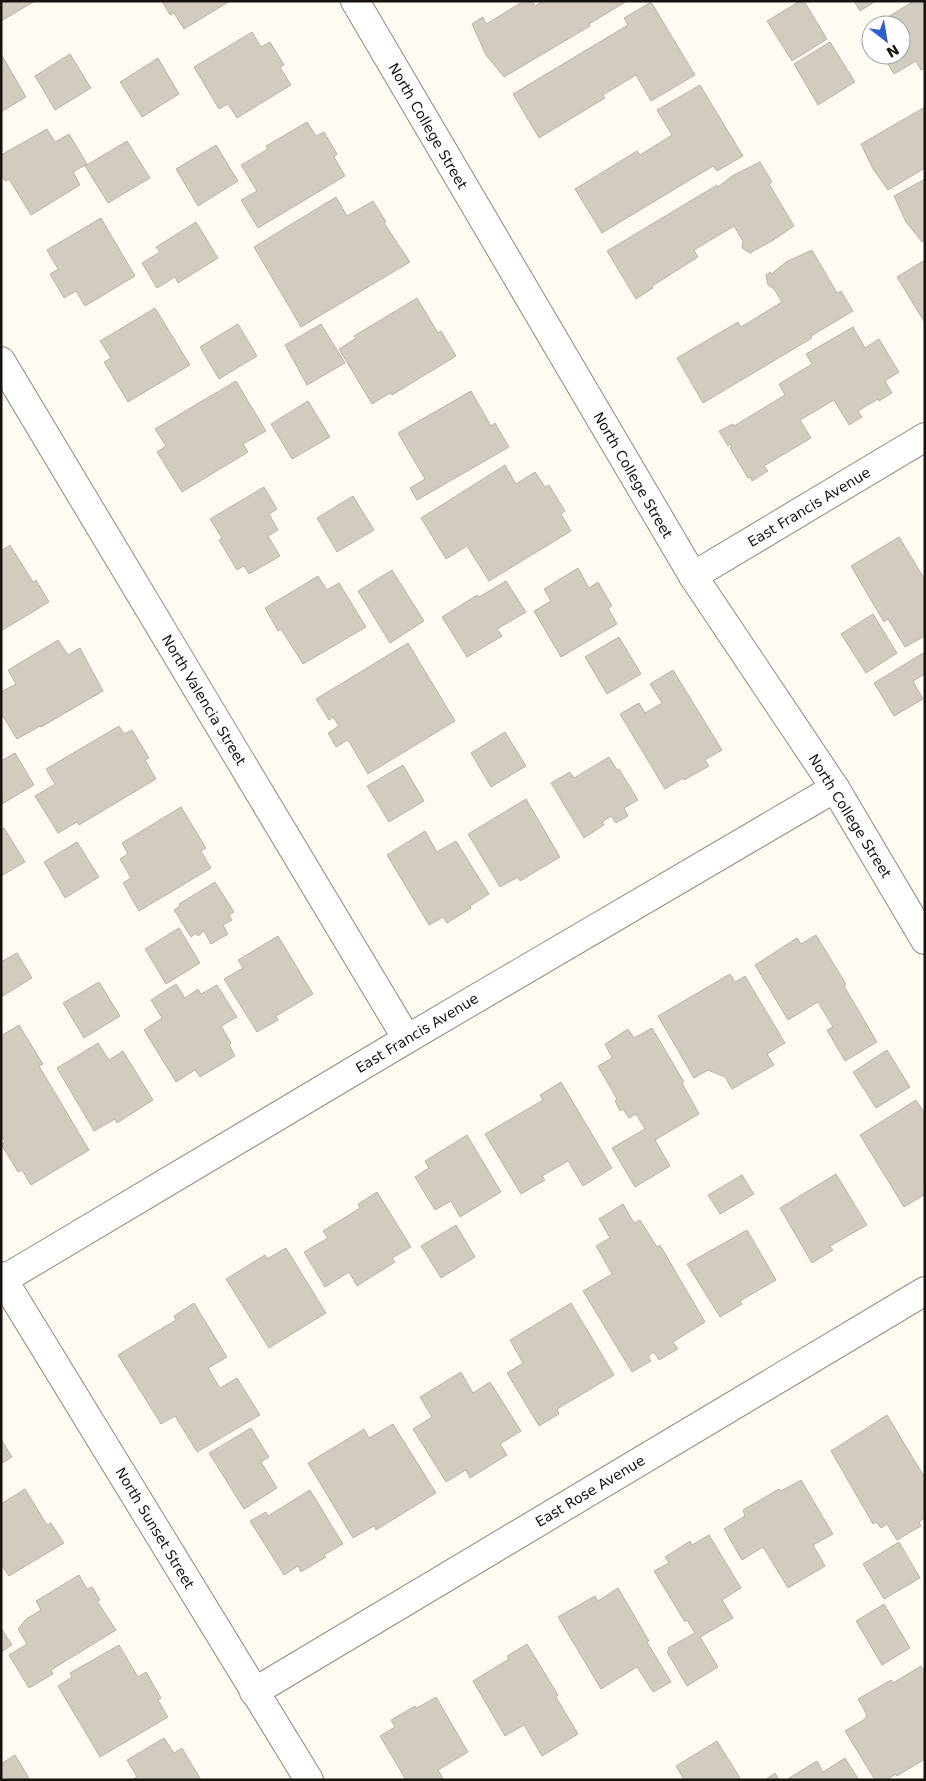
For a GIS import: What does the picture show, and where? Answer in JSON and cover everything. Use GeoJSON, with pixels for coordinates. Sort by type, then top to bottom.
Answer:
{"type":"FeatureCollection","features":[{"type":"Feature","properties":{"kind":"street","name":"North College Street"},"geometry":{"type":"LineString","coordinates":[[355,1],[693,576],[835,788],[925,940]]}},
{"type":"Feature","properties":{"kind":"street","name":"North Valencia Street"},"geometry":{"type":"LineString","coordinates":[[1,361],[407,1039]]}},
{"type":"Feature","properties":{"kind":"street","name":"East Francis Avenue"},"geometry":{"type":"LineString","coordinates":[[693,576],[925,437]]}},
{"type":"Feature","properties":{"kind":"street","name":"East Francis Avenue"},"geometry":{"type":"LineString","coordinates":[[2,1279],[835,788]]}},
{"type":"Feature","properties":{"kind":"street","name":"North Sunset Street"},"geometry":{"type":"LineString","coordinates":[[2,1279],[309,1780]]}},
{"type":"Feature","properties":{"kind":"street","name":"East Rose Avenue"},"geometry":{"type":"LineString","coordinates":[[254,1692],[925,1291]]}},
{"type":"Feature","properties":{"kind":"building"},"geometry":{"type":"Polygon","coordinates":[[[1,1],[35,1],[1,21],[1,1]]]}},
{"type":"Feature","properties":{"kind":"building"},"geometry":{"type":"Polygon","coordinates":[[[162,1],[230,1],[184,29],[174,13],[170,15],[162,1]]]}},
{"type":"Feature","properties":{"kind":"building"},"geometry":{"type":"Polygon","coordinates":[[[524,1],[532,1],[535,6],[544,1],[627,1],[589,24],[590,26],[504,77],[486,55],[472,24],[483,17],[486,24],[524,1]]]}},
{"type":"Feature","properties":{"kind":"building"},"geometry":{"type":"Polygon","coordinates":[[[800,1],[804,1],[827,39],[792,61],[767,21],[800,1]]]}},
{"type":"Feature","properties":{"kind":"building"},"geometry":{"type":"Polygon","coordinates":[[[854,1],[876,1],[860,11],[854,1]]]}},
{"type":"Feature","properties":{"kind":"building"},"geometry":{"type":"Polygon","coordinates":[[[914,1],[925,1],[925,68],[921,70],[916,61],[911,64],[911,15],[891,15],[914,1]]]}},
{"type":"Feature","properties":{"kind":"building"},"geometry":{"type":"Polygon","coordinates":[[[651,2],[695,75],[651,101],[636,75],[603,95],[605,98],[539,138],[513,94],[628,25],[624,18],[651,2]]]}},
{"type":"Feature","properties":{"kind":"building"},"geometry":{"type":"Polygon","coordinates":[[[252,32],[261,47],[270,42],[284,65],[280,67],[291,85],[237,118],[228,104],[219,109],[194,67],[252,32]]]}},
{"type":"Feature","properties":{"kind":"building"},"geometry":{"type":"Polygon","coordinates":[[[830,42],[855,82],[818,105],[794,64],[830,42]]]}},
{"type":"Feature","properties":{"kind":"building"},"geometry":{"type":"Polygon","coordinates":[[[1,54],[26,97],[1,112],[1,54]]]}},
{"type":"Feature","properties":{"kind":"building"},"geometry":{"type":"Polygon","coordinates":[[[70,54],[91,88],[55,110],[35,76],[70,54]]]}},
{"type":"Feature","properties":{"kind":"building"},"geometry":{"type":"Polygon","coordinates":[[[158,58],[179,94],[142,117],[120,82],[158,58]]]}},
{"type":"Feature","properties":{"kind":"building"},"geometry":{"type":"Polygon","coordinates":[[[889,65],[909,65],[894,74],[889,65]]]}},
{"type":"Feature","properties":{"kind":"building"},"geometry":{"type":"Polygon","coordinates":[[[700,85],[743,156],[717,171],[713,166],[602,233],[575,189],[637,151],[640,155],[672,135],[657,110],[700,85]]]}},
{"type":"Feature","properties":{"kind":"building"},"geometry":{"type":"Polygon","coordinates":[[[925,107],[925,168],[888,190],[873,169],[861,144],[925,107]]]}},
{"type":"Feature","properties":{"kind":"building"},"geometry":{"type":"Polygon","coordinates":[[[307,122],[316,136],[324,132],[337,154],[334,157],[345,176],[258,228],[241,200],[257,191],[241,165],[268,149],[266,146],[307,122]]]}},
{"type":"Feature","properties":{"kind":"building"},"geometry":{"type":"Polygon","coordinates":[[[47,129],[55,142],[69,134],[87,164],[73,172],[80,185],[31,215],[9,179],[5,181],[1,175],[1,155],[47,129]]]}},
{"type":"Feature","properties":{"kind":"building"},"geometry":{"type":"Polygon","coordinates":[[[127,141],[150,178],[108,203],[85,166],[127,141]]]}},
{"type":"Feature","properties":{"kind":"building"},"geometry":{"type":"Polygon","coordinates":[[[216,145],[238,181],[198,206],[176,169],[216,145]]]}},
{"type":"Feature","properties":{"kind":"building"},"geometry":{"type":"Polygon","coordinates":[[[760,162],[772,182],[769,184],[794,226],[750,253],[742,248],[743,241],[734,226],[694,250],[698,257],[652,286],[653,288],[636,299],[607,251],[717,185],[718,187],[732,176],[760,162]]]}},
{"type":"Feature","properties":{"kind":"building"},"geometry":{"type":"Polygon","coordinates":[[[925,179],[925,241],[922,242],[906,222],[894,196],[925,179]]]}},
{"type":"Feature","properties":{"kind":"building"},"geometry":{"type":"Polygon","coordinates":[[[336,197],[347,216],[373,201],[386,222],[384,223],[410,262],[301,327],[254,247],[336,197]]]}},
{"type":"Feature","properties":{"kind":"building"},"geometry":{"type":"Polygon","coordinates":[[[101,218],[135,276],[85,306],[76,291],[64,298],[50,274],[58,269],[47,250],[101,218]]]}},
{"type":"Feature","properties":{"kind":"building"},"geometry":{"type":"Polygon","coordinates":[[[196,222],[218,258],[178,283],[175,277],[157,288],[142,263],[160,252],[156,247],[196,222]]]}},
{"type":"Feature","properties":{"kind":"building"},"geometry":{"type":"Polygon","coordinates":[[[812,250],[837,293],[841,291],[853,311],[811,336],[812,338],[703,403],[677,358],[738,322],[741,327],[782,302],[774,289],[768,285],[766,275],[770,272],[771,274],[786,262],[812,250]]]}},
{"type":"Feature","properties":{"kind":"building"},"geometry":{"type":"Polygon","coordinates":[[[925,260],[925,323],[897,277],[925,260]]]}},
{"type":"Feature","properties":{"kind":"building"},"geometry":{"type":"Polygon","coordinates":[[[417,298],[438,333],[441,331],[456,356],[392,395],[390,393],[372,404],[339,349],[356,338],[354,336],[417,298]]]}},
{"type":"Feature","properties":{"kind":"building"},"geometry":{"type":"Polygon","coordinates":[[[155,308],[190,365],[128,402],[104,362],[111,358],[100,341],[155,308]]]}},
{"type":"Feature","properties":{"kind":"building"},"geometry":{"type":"Polygon","coordinates":[[[238,324],[257,356],[219,379],[200,347],[238,324]]]}},
{"type":"Feature","properties":{"kind":"building"},"geometry":{"type":"Polygon","coordinates":[[[321,324],[345,363],[307,385],[285,345],[321,324]]]}},
{"type":"Feature","properties":{"kind":"building"},"geometry":{"type":"Polygon","coordinates":[[[853,327],[865,348],[879,339],[899,372],[885,381],[892,393],[858,411],[862,417],[849,425],[834,400],[800,420],[811,438],[764,466],[768,471],[752,481],[750,477],[748,478],[730,448],[732,447],[730,444],[728,446],[719,431],[733,424],[734,426],[785,395],[779,384],[812,364],[806,354],[853,327]]]}},
{"type":"Feature","properties":{"kind":"building"},"geometry":{"type":"Polygon","coordinates":[[[236,381],[266,431],[243,444],[248,452],[182,492],[157,452],[166,446],[155,429],[236,381]]]}},
{"type":"Feature","properties":{"kind":"building"},"geometry":{"type":"Polygon","coordinates":[[[471,391],[491,426],[495,423],[509,447],[417,500],[410,488],[425,479],[398,433],[471,391]]]}},
{"type":"Feature","properties":{"kind":"building"},"geometry":{"type":"Polygon","coordinates":[[[308,401],[330,437],[292,459],[271,424],[308,401]]]}},
{"type":"Feature","properties":{"kind":"building"},"geometry":{"type":"Polygon","coordinates":[[[505,465],[516,484],[535,472],[545,487],[549,485],[565,511],[561,514],[571,531],[489,581],[467,546],[446,559],[421,518],[505,465]]]}},
{"type":"Feature","properties":{"kind":"building"},"geometry":{"type":"Polygon","coordinates":[[[264,487],[277,509],[269,514],[278,530],[268,536],[280,556],[249,574],[244,566],[237,570],[219,540],[222,538],[210,519],[264,487]]]}},
{"type":"Feature","properties":{"kind":"building"},"geometry":{"type":"Polygon","coordinates":[[[353,496],[374,530],[337,552],[317,518],[353,496]]]}},
{"type":"Feature","properties":{"kind":"building"},"geometry":{"type":"Polygon","coordinates":[[[899,537],[925,580],[925,636],[905,647],[888,619],[884,622],[851,566],[899,537]]]}},
{"type":"Feature","properties":{"kind":"building"},"geometry":{"type":"Polygon","coordinates":[[[10,545],[33,582],[36,580],[49,602],[1,631],[1,551],[10,545]]]}},
{"type":"Feature","properties":{"kind":"building"},"geometry":{"type":"Polygon","coordinates":[[[578,568],[589,588],[598,582],[612,606],[608,608],[617,624],[561,657],[534,611],[551,601],[544,589],[578,568]]]}},
{"type":"Feature","properties":{"kind":"building"},"geometry":{"type":"Polygon","coordinates":[[[392,570],[424,621],[390,643],[358,591],[392,570]]]}},
{"type":"Feature","properties":{"kind":"building"},"geometry":{"type":"Polygon","coordinates":[[[318,576],[327,590],[339,583],[366,627],[303,664],[281,629],[278,631],[265,608],[318,576]]]}},
{"type":"Feature","properties":{"kind":"building"},"geometry":{"type":"Polygon","coordinates":[[[506,581],[526,612],[497,629],[502,636],[467,657],[442,617],[477,595],[479,597],[506,581]]]}},
{"type":"Feature","properties":{"kind":"building"},"geometry":{"type":"Polygon","coordinates":[[[873,614],[897,653],[866,673],[841,634],[873,614]]]}},
{"type":"Feature","properties":{"kind":"building"},"geometry":{"type":"Polygon","coordinates":[[[619,637],[641,674],[607,694],[585,657],[619,637]]]}},
{"type":"Feature","properties":{"kind":"building"},"geometry":{"type":"Polygon","coordinates":[[[58,640],[68,655],[80,648],[103,691],[17,739],[1,713],[1,692],[16,684],[8,670],[58,640]]]}},
{"type":"Feature","properties":{"kind":"building"},"geometry":{"type":"Polygon","coordinates":[[[408,643],[455,721],[368,774],[348,740],[336,747],[328,733],[339,726],[333,717],[329,720],[316,699],[408,643]]]}},
{"type":"Feature","properties":{"kind":"building"},"geometry":{"type":"Polygon","coordinates":[[[925,652],[925,674],[913,681],[923,699],[894,716],[874,683],[925,652]]]}},
{"type":"Feature","properties":{"kind":"building"},"geometry":{"type":"Polygon","coordinates":[[[673,670],[722,750],[705,760],[709,766],[665,789],[620,714],[639,703],[645,713],[662,703],[650,684],[673,670]]]}},
{"type":"Feature","properties":{"kind":"building"},"geometry":{"type":"Polygon","coordinates":[[[119,726],[124,734],[132,730],[149,758],[145,760],[156,779],[79,825],[77,822],[58,833],[35,796],[55,784],[46,769],[119,726]]]}},
{"type":"Feature","properties":{"kind":"building"},"geometry":{"type":"Polygon","coordinates":[[[505,732],[526,766],[491,787],[471,753],[505,732]]]}},
{"type":"Feature","properties":{"kind":"building"},"geometry":{"type":"Polygon","coordinates":[[[15,753],[34,785],[2,804],[1,761],[15,753]]]}},
{"type":"Feature","properties":{"kind":"building"},"geometry":{"type":"Polygon","coordinates":[[[609,757],[617,770],[619,769],[638,800],[624,808],[628,816],[616,823],[611,816],[602,822],[604,825],[584,838],[551,783],[570,772],[574,778],[609,757]]]}},
{"type":"Feature","properties":{"kind":"building"},"geometry":{"type":"Polygon","coordinates":[[[403,765],[424,801],[389,822],[367,786],[403,765]]]}},
{"type":"Feature","properties":{"kind":"building"},"geometry":{"type":"Polygon","coordinates":[[[526,799],[560,857],[520,881],[518,877],[500,887],[468,834],[526,799]]]}},
{"type":"Feature","properties":{"kind":"building"},"geometry":{"type":"Polygon","coordinates":[[[181,807],[206,848],[201,851],[211,868],[139,911],[123,883],[131,878],[120,859],[128,854],[122,843],[181,807]]]}},
{"type":"Feature","properties":{"kind":"building"},"geometry":{"type":"Polygon","coordinates":[[[4,828],[25,862],[1,876],[1,830],[4,828]]]}},
{"type":"Feature","properties":{"kind":"building"},"geometry":{"type":"Polygon","coordinates":[[[425,831],[437,852],[456,841],[489,894],[447,923],[443,917],[429,925],[387,855],[425,831]]]}},
{"type":"Feature","properties":{"kind":"building"},"geometry":{"type":"Polygon","coordinates":[[[77,842],[99,877],[65,898],[44,862],[77,842]]]}},
{"type":"Feature","properties":{"kind":"building"},"geometry":{"type":"Polygon","coordinates":[[[215,882],[234,912],[229,915],[232,920],[223,925],[228,934],[211,944],[204,931],[198,936],[196,933],[191,937],[174,910],[180,906],[179,904],[215,882]]]}},
{"type":"Feature","properties":{"kind":"building"},"geometry":{"type":"Polygon","coordinates":[[[179,928],[200,963],[166,984],[145,949],[179,928]]]}},
{"type":"Feature","properties":{"kind":"building"},"geometry":{"type":"Polygon","coordinates":[[[816,935],[846,984],[844,986],[877,1042],[845,1061],[827,1030],[833,1027],[818,1002],[788,1020],[755,965],[797,938],[801,944],[816,935]]]}},
{"type":"Feature","properties":{"kind":"building"},"geometry":{"type":"Polygon","coordinates":[[[278,936],[313,994],[276,1016],[278,1020],[257,1032],[224,979],[243,968],[238,960],[278,936]]]}},
{"type":"Feature","properties":{"kind":"building"},"geometry":{"type":"Polygon","coordinates":[[[17,953],[32,978],[1,997],[1,962],[17,953]]]}},
{"type":"Feature","properties":{"kind":"building"},"geometry":{"type":"Polygon","coordinates":[[[730,974],[735,982],[745,976],[785,1043],[767,1054],[774,1065],[732,1089],[725,1077],[708,1070],[694,1078],[658,1016],[730,974]]]}},
{"type":"Feature","properties":{"kind":"building"},"geometry":{"type":"Polygon","coordinates":[[[99,982],[120,1016],[84,1038],[63,1003],[99,982]]]}},
{"type":"Feature","properties":{"kind":"building"},"geometry":{"type":"Polygon","coordinates":[[[176,984],[185,998],[198,989],[201,994],[217,985],[237,1017],[221,1026],[231,1043],[229,1045],[235,1056],[200,1077],[195,1070],[176,1082],[144,1030],[162,1018],[151,1000],[176,984]]]}},
{"type":"Feature","properties":{"kind":"building"},"geometry":{"type":"Polygon","coordinates":[[[19,1025],[43,1064],[39,1066],[89,1150],[31,1185],[22,1170],[18,1172],[1,1144],[5,1142],[1,1135],[1,1036],[19,1025]]]}},
{"type":"Feature","properties":{"kind":"building"},"geometry":{"type":"Polygon","coordinates":[[[652,1028],[684,1082],[682,1083],[699,1114],[655,1140],[670,1166],[635,1187],[612,1148],[645,1129],[636,1114],[629,1118],[623,1109],[620,1111],[615,1101],[617,1099],[598,1066],[612,1058],[605,1044],[628,1029],[634,1038],[652,1028]]]}},
{"type":"Feature","properties":{"kind":"building"},"geometry":{"type":"Polygon","coordinates":[[[98,1043],[109,1060],[123,1051],[153,1100],[117,1123],[115,1119],[94,1131],[57,1068],[98,1043]]]}},
{"type":"Feature","properties":{"kind":"building"},"geometry":{"type":"Polygon","coordinates":[[[887,1050],[910,1087],[876,1108],[853,1072],[887,1050]]]}},
{"type":"Feature","properties":{"kind":"building"},"geometry":{"type":"Polygon","coordinates":[[[561,1082],[612,1168],[583,1186],[568,1161],[542,1176],[545,1180],[521,1194],[485,1134],[543,1100],[540,1095],[561,1082]]]}},
{"type":"Feature","properties":{"kind":"building"},"geometry":{"type":"Polygon","coordinates":[[[916,1100],[925,1114],[925,1190],[922,1191],[924,1195],[904,1207],[860,1135],[916,1100]]]}},
{"type":"Feature","properties":{"kind":"building"},"geometry":{"type":"Polygon","coordinates":[[[467,1135],[501,1192],[460,1217],[451,1201],[435,1210],[415,1177],[429,1168],[425,1161],[467,1135]]]}},
{"type":"Feature","properties":{"kind":"building"},"geometry":{"type":"Polygon","coordinates":[[[836,1174],[867,1225],[830,1246],[833,1250],[812,1263],[780,1208],[836,1174]]]}},
{"type":"Feature","properties":{"kind":"building"},"geometry":{"type":"Polygon","coordinates":[[[742,1175],[754,1194],[720,1214],[708,1195],[742,1175]]]}},
{"type":"Feature","properties":{"kind":"building"},"geometry":{"type":"Polygon","coordinates":[[[377,1192],[411,1247],[392,1258],[395,1262],[357,1286],[349,1272],[325,1287],[304,1252],[328,1238],[323,1231],[360,1208],[358,1204],[377,1192]]]}},
{"type":"Feature","properties":{"kind":"building"},"geometry":{"type":"Polygon","coordinates":[[[623,1204],[634,1223],[640,1220],[657,1247],[660,1245],[705,1322],[673,1342],[678,1349],[659,1360],[654,1352],[648,1356],[651,1361],[632,1372],[583,1291],[612,1274],[596,1246],[610,1238],[599,1219],[623,1204]]]}},
{"type":"Feature","properties":{"kind":"building"},"geometry":{"type":"Polygon","coordinates":[[[456,1225],[475,1257],[441,1278],[421,1246],[456,1225]]]}},
{"type":"Feature","properties":{"kind":"building"},"geometry":{"type":"Polygon","coordinates":[[[747,1230],[776,1280],[740,1301],[742,1304],[720,1317],[687,1264],[747,1230]]]}},
{"type":"Feature","properties":{"kind":"building"},"geometry":{"type":"Polygon","coordinates":[[[286,1248],[326,1313],[269,1348],[226,1279],[265,1255],[267,1259],[286,1248]]]}},
{"type":"Feature","properties":{"kind":"building"},"geometry":{"type":"Polygon","coordinates":[[[194,1303],[227,1357],[208,1368],[220,1388],[237,1378],[260,1415],[197,1452],[175,1416],[161,1424],[118,1355],[176,1320],[174,1316],[194,1303]]]}},
{"type":"Feature","properties":{"kind":"building"},"geometry":{"type":"Polygon","coordinates":[[[571,1303],[614,1375],[557,1409],[559,1414],[539,1426],[507,1373],[523,1363],[510,1340],[571,1303]]]}},
{"type":"Feature","properties":{"kind":"building"},"geometry":{"type":"Polygon","coordinates":[[[461,1372],[473,1393],[490,1382],[521,1431],[500,1444],[507,1455],[470,1478],[466,1470],[446,1482],[413,1429],[432,1417],[420,1397],[461,1372]]]}},
{"type":"Feature","properties":{"kind":"building"},"geometry":{"type":"Polygon","coordinates":[[[887,1415],[925,1478],[925,1518],[919,1522],[921,1526],[897,1540],[887,1524],[881,1528],[876,1522],[873,1524],[831,1451],[887,1415]]]}},
{"type":"Feature","properties":{"kind":"building"},"geometry":{"type":"Polygon","coordinates":[[[393,1424],[436,1493],[376,1530],[374,1526],[353,1538],[308,1463],[364,1429],[369,1438],[393,1424]]]}},
{"type":"Feature","properties":{"kind":"building"},"geometry":{"type":"Polygon","coordinates":[[[251,1428],[269,1457],[261,1462],[277,1488],[244,1509],[209,1453],[251,1428]]]}},
{"type":"Feature","properties":{"kind":"building"},"geometry":{"type":"Polygon","coordinates":[[[1,1439],[12,1457],[1,1464],[1,1439]]]}},
{"type":"Feature","properties":{"kind":"building"},"geometry":{"type":"Polygon","coordinates":[[[801,1480],[833,1534],[813,1545],[825,1566],[788,1588],[763,1547],[742,1560],[724,1529],[745,1516],[743,1510],[779,1489],[781,1491],[801,1480]]]}},
{"type":"Feature","properties":{"kind":"building"},"geometry":{"type":"Polygon","coordinates":[[[25,1489],[47,1525],[51,1523],[64,1543],[9,1576],[1,1564],[1,1504],[25,1489]]]}},
{"type":"Feature","properties":{"kind":"building"},"geometry":{"type":"Polygon","coordinates":[[[310,1490],[343,1544],[301,1572],[298,1566],[284,1575],[250,1521],[266,1512],[268,1516],[310,1490]]]}},
{"type":"Feature","properties":{"kind":"building"},"geometry":{"type":"Polygon","coordinates":[[[709,1535],[741,1588],[722,1600],[733,1618],[700,1637],[718,1667],[687,1686],[667,1652],[668,1648],[695,1633],[687,1620],[685,1622],[654,1571],[669,1563],[665,1557],[690,1541],[692,1545],[709,1535]]]}},
{"type":"Feature","properties":{"kind":"building"},"geometry":{"type":"Polygon","coordinates":[[[899,1542],[920,1578],[884,1599],[863,1564],[899,1542]]]}},
{"type":"Feature","properties":{"kind":"building"},"geometry":{"type":"Polygon","coordinates":[[[79,1575],[87,1589],[92,1587],[100,1600],[97,1601],[116,1630],[51,1670],[53,1674],[29,1688],[9,1655],[27,1644],[18,1629],[26,1619],[41,1610],[36,1601],[79,1575]]]}},
{"type":"Feature","properties":{"kind":"building"},"geometry":{"type":"Polygon","coordinates":[[[618,1588],[671,1682],[653,1692],[637,1667],[601,1689],[558,1617],[595,1596],[598,1601],[618,1588]]]}},
{"type":"Feature","properties":{"kind":"building"},"geometry":{"type":"Polygon","coordinates":[[[884,1604],[910,1648],[882,1665],[856,1621],[884,1604]]]}},
{"type":"Feature","properties":{"kind":"building"},"geometry":{"type":"Polygon","coordinates":[[[1,1628],[12,1645],[1,1652],[1,1628]]]}},
{"type":"Feature","properties":{"kind":"building"},"geometry":{"type":"Polygon","coordinates":[[[527,1644],[558,1695],[556,1697],[578,1734],[542,1756],[524,1725],[505,1736],[473,1681],[509,1659],[507,1656],[527,1644]]]}},
{"type":"Feature","properties":{"kind":"building"},"geometry":{"type":"Polygon","coordinates":[[[119,1645],[138,1677],[146,1672],[161,1698],[158,1700],[168,1717],[100,1757],[58,1686],[72,1677],[70,1673],[119,1645]]]}},
{"type":"Feature","properties":{"kind":"building"},"geometry":{"type":"Polygon","coordinates":[[[921,1666],[925,1671],[925,1759],[897,1776],[896,1774],[886,1780],[875,1780],[845,1731],[865,1719],[867,1715],[858,1699],[891,1680],[893,1683],[921,1666]]]}},
{"type":"Feature","properties":{"kind":"building"},"geometry":{"type":"Polygon","coordinates":[[[436,1697],[468,1752],[438,1770],[444,1780],[406,1780],[380,1736],[395,1727],[391,1720],[415,1706],[417,1708],[436,1697]]]}},
{"type":"Feature","properties":{"kind":"building"},"geometry":{"type":"Polygon","coordinates":[[[164,1738],[174,1753],[182,1748],[201,1780],[132,1780],[137,1777],[127,1760],[164,1738]]]}},
{"type":"Feature","properties":{"kind":"building"},"geometry":{"type":"Polygon","coordinates":[[[717,1741],[740,1778],[737,1780],[684,1780],[676,1766],[717,1741]]]}},
{"type":"Feature","properties":{"kind":"building"},"geometry":{"type":"Polygon","coordinates":[[[15,1755],[30,1780],[1,1780],[1,1764],[15,1755]]]}},
{"type":"Feature","properties":{"kind":"building"},"geometry":{"type":"Polygon","coordinates":[[[845,1758],[859,1780],[786,1780],[817,1761],[823,1772],[845,1758]]]}},
{"type":"Feature","properties":{"kind":"building"},"geometry":{"type":"Polygon","coordinates":[[[775,1773],[779,1780],[765,1780],[775,1773]]]}}]}
